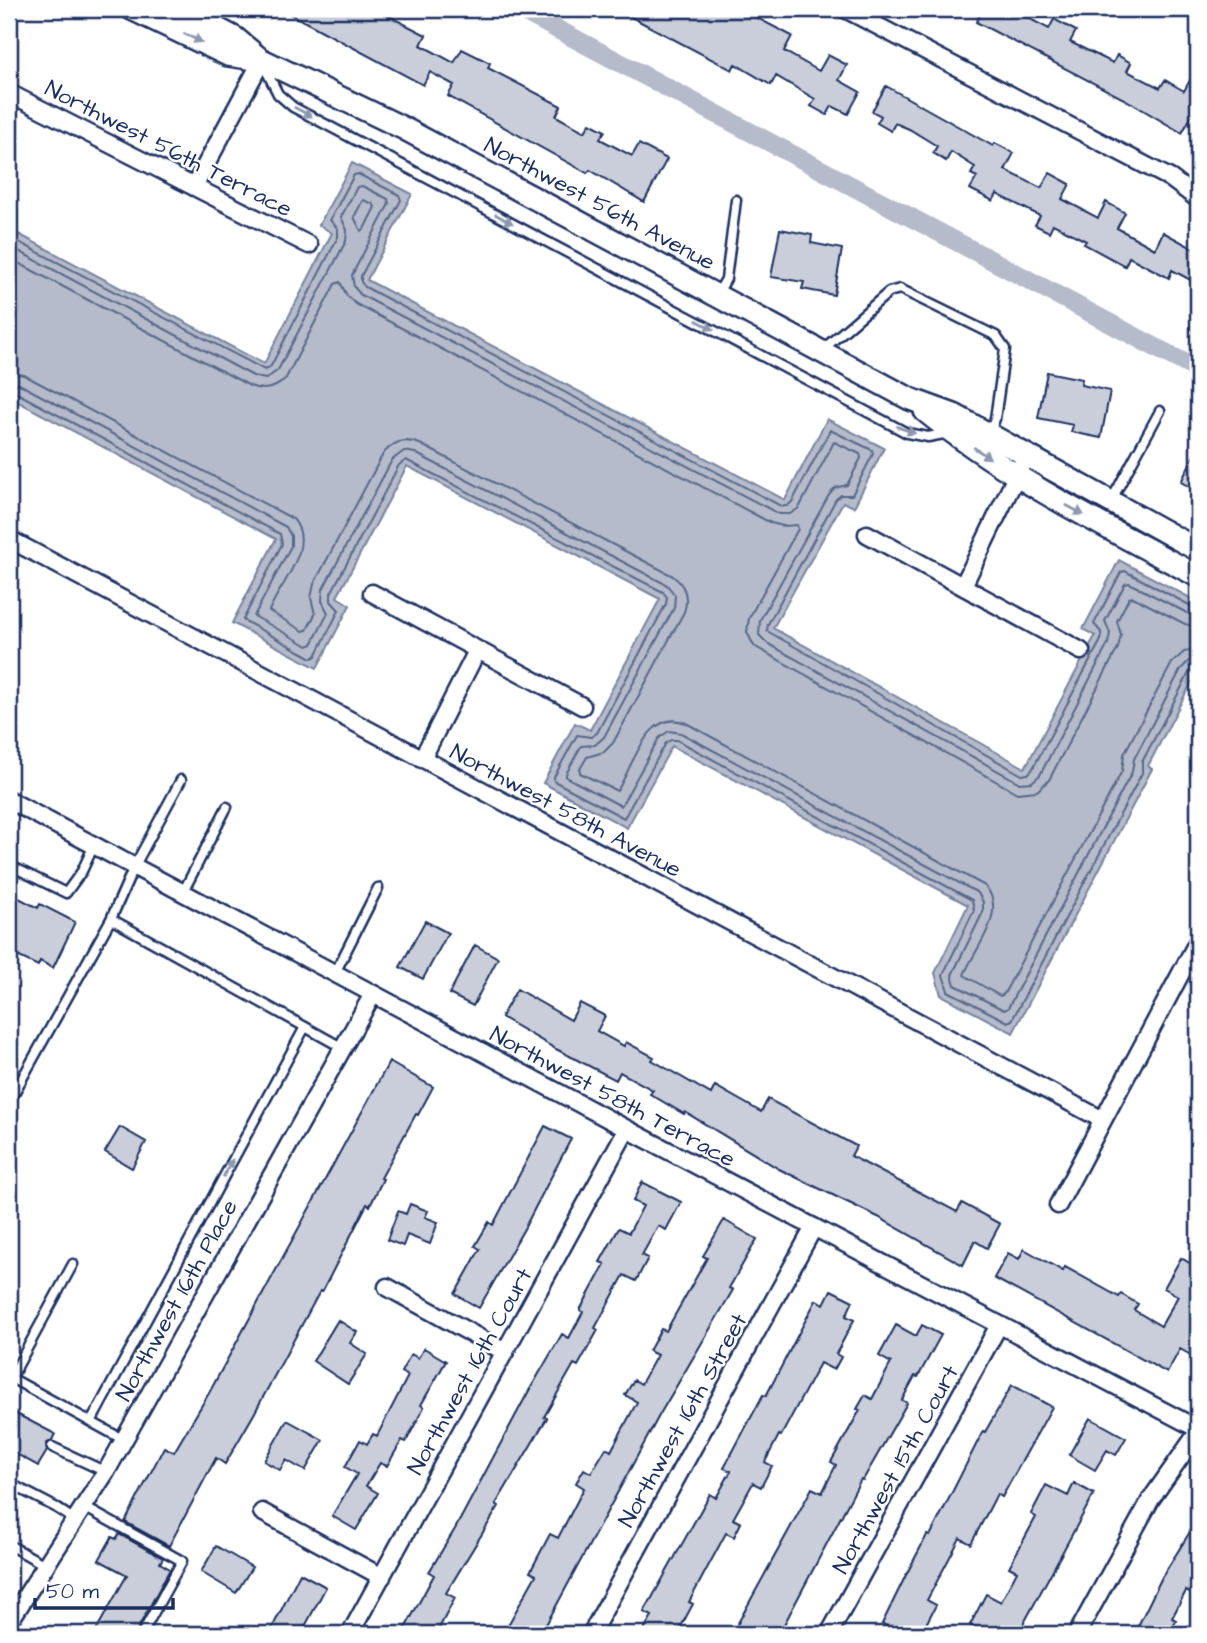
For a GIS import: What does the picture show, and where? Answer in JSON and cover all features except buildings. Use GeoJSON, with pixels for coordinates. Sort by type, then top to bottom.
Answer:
{"type":"FeatureCollection","features":[{"type":"Feature","properties":{"kind":"street","name":"Northwest 56th Avenue"},"geometry":{"type":"LineString","coordinates":[[132,9],[228,55],[262,60]]}},
{"type":"Feature","properties":{"kind":"street","name":"Northwest 56th Avenue"},"geometry":{"type":"LineString","coordinates":[[180,9],[235,38],[262,60],[403,128],[910,399],[954,415],[1198,550]]}},
{"type":"Feature","properties":{"kind":"street"},"geometry":{"type":"LineString","coordinates":[[853,11],[1170,178],[1198,188]]}},
{"type":"Feature","properties":{"kind":"street"},"geometry":{"type":"LineString","coordinates":[[194,187],[262,60]]}},
{"type":"Feature","properties":{"kind":"street","name":"Northwest 56th Terrace"},"geometry":{"type":"LineString","coordinates":[[9,93],[309,245]]}},
{"type":"Feature","properties":{"kind":"street"},"geometry":{"type":"LineString","coordinates":[[1170,178],[1198,199]]}},
{"type":"Feature","properties":{"kind":"street","name":"Northwest 56th Avenue"},"geometry":{"type":"LineString","coordinates":[[910,399],[1016,475],[1198,576]]}},
{"type":"Feature","properties":{"kind":"street"},"geometry":{"type":"LineString","coordinates":[[963,586],[1026,456]]}},
{"type":"Feature","properties":{"kind":"street"},"geometry":{"type":"LineString","coordinates":[[867,534],[1081,651]]}},
{"type":"Feature","properties":{"kind":"street","name":"Northwest 58th Avenue"},"geometry":{"type":"LineString","coordinates":[[9,539],[1103,1121]]}},
{"type":"Feature","properties":{"kind":"street"},"geometry":{"type":"LineString","coordinates":[[372,593],[582,706]]}},
{"type":"Feature","properties":{"kind":"street"},"geometry":{"type":"LineString","coordinates":[[422,759],[477,651]]}},
{"type":"Feature","properties":{"kind":"street","name":"Northwest 58th Terrace"},"geometry":{"type":"LineString","coordinates":[[9,800],[1198,1430]]}},
{"type":"Feature","properties":{"kind":"street"},"geometry":{"type":"LineString","coordinates":[[1058,1205],[1198,941]]}},
{"type":"Feature","properties":{"kind":"street","name":"Northwest 16th Place"},"geometry":{"type":"LineString","coordinates":[[12,1611],[106,1472],[373,993]]}},
{"type":"Feature","properties":{"kind":"street","name":"Northwest 16th Court"},"geometry":{"type":"LineString","coordinates":[[351,1634],[626,1129]]}},
{"type":"Feature","properties":{"kind":"street","name":"Northwest 16th Street"},"geometry":{"type":"LineString","coordinates":[[591,1634],[814,1227]]}},
{"type":"Feature","properties":{"kind":"street"},"geometry":{"type":"LineString","coordinates":[[387,1287],[505,1352]]}},
{"type":"Feature","properties":{"kind":"street","name":"Northwest 15th Court"},"geometry":{"type":"LineString","coordinates":[[830,1634],[999,1325]]}},
{"type":"Feature","properties":{"kind":"street"},"geometry":{"type":"LineString","coordinates":[[1077,1634],[1151,1499],[1198,1430]]}},
{"type":"Feature","properties":{"kind":"street"},"geometry":{"type":"LineString","coordinates":[[262,1512],[382,1577]]}},
{"type":"Feature","properties":{"kind":"lane"},"geometry":{"type":"LineString","coordinates":[[262,60],[278,94],[305,114],[907,433],[928,437],[953,432]]}},
{"type":"Feature","properties":{"kind":"lane"},"geometry":{"type":"LineString","coordinates":[[716,295],[726,279],[736,200]]}},
{"type":"Feature","properties":{"kind":"lane"},"geometry":{"type":"LineString","coordinates":[[821,351],[888,292],[900,289],[996,337],[1005,349],[995,419],[989,435]]}},
{"type":"Feature","properties":{"kind":"lane"},"geometry":{"type":"LineString","coordinates":[[1111,502],[1160,411]]}},
{"type":"Feature","properties":{"kind":"lane"},"geometry":{"type":"LineString","coordinates":[[9,1102],[111,919],[181,780]]}},
{"type":"Feature","properties":{"kind":"lane"},"geometry":{"type":"LineString","coordinates":[[183,892],[228,807]]}},
{"type":"Feature","properties":{"kind":"lane"},"geometry":{"type":"LineString","coordinates":[[9,865],[66,893],[82,871],[94,845]]}},
{"type":"Feature","properties":{"kind":"lane"},"geometry":{"type":"LineString","coordinates":[[335,973],[379,888]]}},
{"type":"Feature","properties":{"kind":"lane"},"geometry":{"type":"LineString","coordinates":[[111,919],[343,1048]]}},
{"type":"Feature","properties":{"kind":"lane"},"geometry":{"type":"LineString","coordinates":[[91,1422],[305,1027]]}},
{"type":"Feature","properties":{"kind":"lane"},"geometry":{"type":"LineString","coordinates":[[73,1264],[11,1378],[124,1440]]}},
{"type":"Feature","properties":{"kind":"lane"},"geometry":{"type":"LineString","coordinates":[[52,1447],[106,1472]]}},
{"type":"Feature","properties":{"kind":"lane"},"geometry":{"type":"LineString","coordinates":[[9,1483],[55,1507],[79,1513],[182,1561],[142,1634]]}},
{"type":"Feature","properties":{"kind":"lane"},"geometry":{"type":"LineString","coordinates":[[9,1545],[45,1565]]}},
{"type":"Feature","properties":{"kind":"water"},"geometry":{"type":"Polygon","coordinates":[[[352,163],[412,194],[367,280],[785,500],[827,419],[884,448],[854,507],[843,502],[773,628],[1025,768],[1095,636],[1083,629],[1119,560],[1198,602],[1198,670],[1148,766],[1152,769],[1013,1033],[941,995],[935,973],[968,905],[672,746],[627,828],[543,783],[575,723],[590,730],[660,599],[407,466],[337,597],[350,605],[317,668],[232,623],[276,539],[9,397],[9,229],[264,364],[332,233],[319,225],[352,163]]]}},
{"type":"Feature","properties":{"kind":"waterway"},"geometry":{"type":"LineString","coordinates":[[519,9],[1198,370]]}}]}
